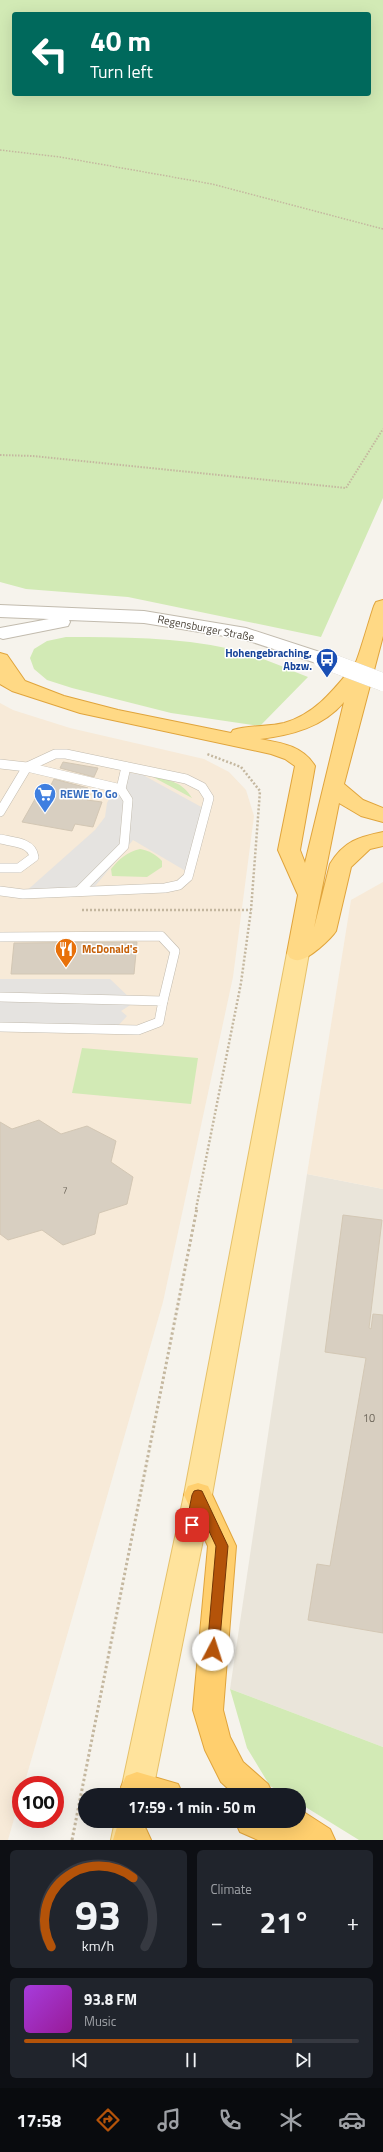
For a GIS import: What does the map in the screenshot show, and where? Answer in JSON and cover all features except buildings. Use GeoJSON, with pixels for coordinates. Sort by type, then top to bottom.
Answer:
{"type":"FeatureCollection","features":[{"type":"Feature","properties":{"kind":"highway"},"geometry":{"type":"LineString","coordinates":[[298,954],[334,786],[366,660],[383,606]]}},
{"type":"Feature","properties":{"kind":"highway"},"geometry":{"type":"LineString","coordinates":[[0,659],[20,688]]}},
{"type":"Feature","properties":{"kind":"highway"},"geometry":{"type":"LineString","coordinates":[[220,736],[271,732],[293,727],[319,715],[341,693],[366,660]]}},
{"type":"Feature","properties":{"kind":"highway"},"geometry":{"type":"LineString","coordinates":[[0,677],[20,688],[40,695],[127,718],[220,736],[289,753],[301,759],[305,766],[288,850],[310,897]]}},
{"type":"Feature","properties":{"kind":"highway"},"geometry":{"type":"LineString","coordinates":[[334,786],[350,803],[361,809],[383,815]]}},
{"type":"Feature","properties":{"kind":"highway"},"geometry":{"type":"LineString","coordinates":[[298,954],[325,931],[341,864],[363,844],[383,839]]}},
{"type":"Feature","properties":{"kind":"highway"},"geometry":{"type":"LineString","coordinates":[[198,1495],[222,1546],[208,1710],[216,1740],[232,1772],[249,1788]]}},
{"type":"Feature","properties":{"kind":"highway"},"geometry":{"type":"LineString","coordinates":[[266,1828],[293,1840]]}},
{"type":"Feature","properties":{"kind":"highway"},"geometry":{"type":"LineString","coordinates":[[302,1828],[319,1840]]}},
{"type":"Feature","properties":{"kind":"main road"},"geometry":{"type":"LineString","coordinates":[[137,1788],[198,1495],[298,954]]}},
{"type":"Feature","properties":{"kind":"street","name":"Regensburger Straße"},"geometry":{"type":"LineString","coordinates":[[0,611],[144,617],[246,634],[322,659],[383,682]]}},
{"type":"Feature","properties":{"kind":"street"},"geometry":{"type":"LineString","coordinates":[[0,614],[5,626],[2,636]]}},
{"type":"Feature","properties":{"kind":"street","name":"Regensburger Straße"},"geometry":{"type":"LineString","coordinates":[[2,636],[94,615]]}},
{"type":"Feature","properties":{"kind":"lane"},"geometry":{"type":"LineString","coordinates":[[0,812],[27,767],[56,754],[186,779],[202,787],[209,798],[188,877],[179,885],[166,888],[23,894],[0,891]]}},
{"type":"Feature","properties":{"kind":"lane"},"geometry":{"type":"LineString","coordinates":[[0,764],[27,767],[121,789],[128,800],[124,846],[79,891]]}},
{"type":"Feature","properties":{"kind":"lane"},"geometry":{"type":"LineString","coordinates":[[121,789],[126,767]]}},
{"type":"Feature","properties":{"kind":"lane"},"geometry":{"type":"LineString","coordinates":[[0,839],[28,846],[33,851],[34,857],[25,866],[18,870],[0,868]]}},
{"type":"Feature","properties":{"kind":"lane"},"geometry":{"type":"LineString","coordinates":[[0,937],[161,936],[175,951],[159,1022],[138,1030],[0,1027]]}},
{"type":"Feature","properties":{"kind":"lane"},"geometry":{"type":"LineString","coordinates":[[0,997],[163,1001]]}},
{"type":"Feature","properties":{"kind":"path"},"geometry":{"type":"LineString","coordinates":[[0,150],[60,157],[212,184],[383,229]]}},
{"type":"Feature","properties":{"kind":"path"},"geometry":{"type":"LineString","coordinates":[[0,455],[33,456],[346,488],[383,429]]}},
{"type":"Feature","properties":{"kind":"path"},"geometry":{"type":"LineString","coordinates":[[72,1840],[241,983],[251,910],[260,791],[241,767],[202,753]]}},
{"type":"Feature","properties":{"kind":"path"},"geometry":{"type":"LineString","coordinates":[[78,910],[251,910]]}},
{"type":"Feature","properties":{"kind":"shaded area"},"geometry":{"type":"Polygon","coordinates":[[[0,703],[13,710],[70,728],[204,759],[229,772],[246,790],[254,816],[233,977],[163,1302],[27,1776],[12,1776],[12,1826],[8,1840],[0,1840],[0,703]]]}},
{"type":"Feature","properties":{"kind":"shaded area"},"geometry":{"type":"Polygon","coordinates":[[[124,772],[143,775],[205,809],[189,873],[133,840],[91,891],[23,894],[95,830],[105,817],[107,803],[124,772]]]}},
{"type":"Feature","properties":{"kind":"shaded area"},"geometry":{"type":"Polygon","coordinates":[[[383,882],[383,1189],[307,1174],[351,900],[383,882]]]}},
{"type":"Feature","properties":{"kind":"shaded area"},"geometry":{"type":"Polygon","coordinates":[[[0,979],[110,979],[132,1000],[138,1000],[121,1011],[127,1016],[115,1029],[0,1027],[0,979]]]}},
{"type":"Feature","properties":{"kind":"shaded area"},"geometry":{"type":"Polygon","coordinates":[[[307,1174],[383,1189],[383,1747],[230,1689],[307,1174]]]}},
{"type":"Feature","properties":{"kind":"green space"},"geometry":{"type":"Polygon","coordinates":[[[0,0],[383,0],[383,498],[321,637],[128,597],[26,589],[0,582],[0,0]]]}},
{"type":"Feature","properties":{"kind":"green space"},"geometry":{"type":"Polygon","coordinates":[[[66,637],[149,638],[211,645],[250,654],[308,677],[260,726],[171,713],[72,688],[47,680],[34,669],[30,658],[34,649],[47,641],[66,637]]]}},
{"type":"Feature","properties":{"kind":"green space"},"geometry":{"type":"Polygon","coordinates":[[[153,777],[180,785],[192,798],[153,777]]]}},
{"type":"Feature","properties":{"kind":"green space"},"geometry":{"type":"Polygon","coordinates":[[[140,849],[157,856],[162,861],[162,867],[147,877],[112,876],[111,869],[117,862],[127,854],[140,849]]]}},
{"type":"Feature","properties":{"kind":"green space"},"geometry":{"type":"Polygon","coordinates":[[[82,1048],[198,1058],[191,1104],[72,1093],[82,1048]]]}},
{"type":"Feature","properties":{"kind":"green space"},"geometry":{"type":"Polygon","coordinates":[[[230,1689],[383,1747],[383,1840],[359,1840],[306,1807],[306,1788],[274,1788],[270,1786],[247,1748],[230,1689]]]}},
{"type":"Feature","properties":{"kind":"place","name":"Hohengebraching, Abzw."},"geometry":{"type":"Point","coordinates":[327,678]}},
{"type":"Feature","properties":{"kind":"place","name":"REWE To Go"},"geometry":{"type":"Point","coordinates":[45,814]}},
{"type":"Feature","properties":{"kind":"place","name":"McDonald's"},"geometry":{"type":"Point","coordinates":[66,968]}},
{"type":"Feature","properties":{"kind":"route"},"geometry":{"type":"LineString","coordinates":[[192,1525],[198,1495],[222,1546],[213,1650]]}}]}
